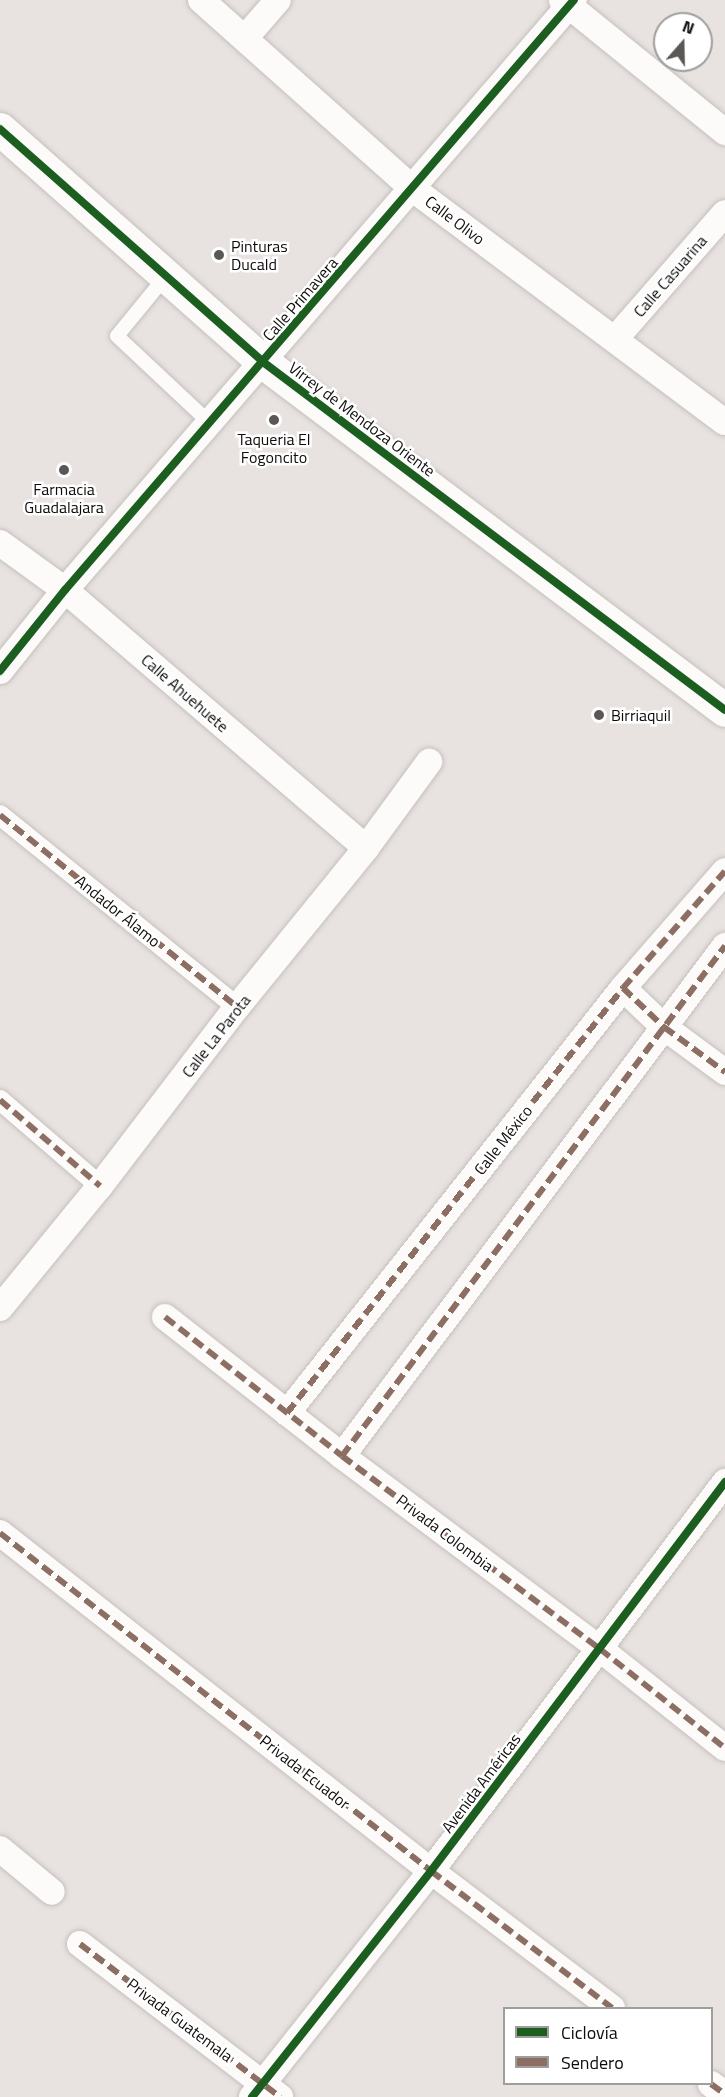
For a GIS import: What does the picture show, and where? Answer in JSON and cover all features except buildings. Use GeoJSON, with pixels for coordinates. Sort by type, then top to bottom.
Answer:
{"type":"FeatureCollection","features":[{"type":"Feature","properties":{"kind":"street","name":"Calle Olivo"},"geometry":{"type":"LineString","coordinates":[[201,0],[413,189],[725,422]]}},
{"type":"Feature","properties":{"kind":"street"},"geometry":{"type":"LineString","coordinates":[[245,39],[278,0]]}},
{"type":"Feature","properties":{"kind":"street"},"geometry":{"type":"LineString","coordinates":[[568,2],[725,132]]}},
{"type":"Feature","properties":{"kind":"street","name":"Calle Primavera"},"geometry":{"type":"LineString","coordinates":[[0,670],[65,590],[413,189],[568,2]]}},
{"type":"Feature","properties":{"kind":"street","name":"Virrey de Mendoza Oriente"},"geometry":{"type":"LineString","coordinates":[[0,129],[263,362],[725,710]]}},
{"type":"Feature","properties":{"kind":"street","name":"Calle Casuarina"},"geometry":{"type":"LineString","coordinates":[[615,339],[725,213]]}},
{"type":"Feature","properties":{"kind":"street","name":"Calle Ahuehuete"},"geometry":{"type":"LineString","coordinates":[[0,543],[65,590],[366,848]]}},
{"type":"Feature","properties":{"kind":"street","name":"Calle La Parota"},"geometry":{"type":"LineString","coordinates":[[0,1308],[100,1186],[237,1007],[366,848],[429,762]]}},
{"type":"Feature","properties":{"kind":"street","name":"Andador Álamo"},"geometry":{"type":"LineString","coordinates":[[0,815],[237,1007]]}},
{"type":"Feature","properties":{"kind":"street","name":"Calle México"},"geometry":{"type":"LineString","coordinates":[[287,1413],[623,988],[725,871]]}},
{"type":"Feature","properties":{"kind":"street"},"geometry":{"type":"LineString","coordinates":[[342,1456],[725,946]]}},
{"type":"Feature","properties":{"kind":"street"},"geometry":{"type":"LineString","coordinates":[[623,988],[664,1027],[725,1072]]}},
{"type":"Feature","properties":{"kind":"street"},"geometry":{"type":"LineString","coordinates":[[0,1100],[100,1186]]}},
{"type":"Feature","properties":{"kind":"street","name":"Privada Colombia"},"geometry":{"type":"LineString","coordinates":[[165,1317],[342,1456],[600,1649],[725,1748]]}},
{"type":"Feature","properties":{"kind":"street","name":"Avenida Américas"},"geometry":{"type":"LineString","coordinates":[[265,2093],[725,1482]]}},
{"type":"Feature","properties":{"kind":"street","name":"Privada Ecuador"},"geometry":{"type":"LineString","coordinates":[[0,1533],[431,1871],[611,2007]]}},
{"type":"Feature","properties":{"kind":"street"},"geometry":{"type":"LineString","coordinates":[[0,1849],[52,1892]]}},
{"type":"Feature","properties":{"kind":"street","name":"Privada Guatemala"},"geometry":{"type":"LineString","coordinates":[[80,1944],[265,2093]]}},
{"type":"Feature","properties":{"kind":"street"},"geometry":{"type":"LineString","coordinates":[[712,2085],[725,2094]]}},
{"type":"Feature","properties":{"kind":"lane"},"geometry":{"type":"LineString","coordinates":[[166,276],[117,336],[210,423]]}},
{"type":"Feature","properties":{"kind":"marked path"},"geometry":{"type":"LineString","coordinates":[[0,815],[237,1007]]}},
{"type":"Feature","properties":{"kind":"marked path"},"geometry":{"type":"LineString","coordinates":[[287,1413],[623,988],[725,871]]}},
{"type":"Feature","properties":{"kind":"marked path"},"geometry":{"type":"LineString","coordinates":[[342,1456],[725,946]]}},
{"type":"Feature","properties":{"kind":"marked path"},"geometry":{"type":"LineString","coordinates":[[623,988],[664,1027],[725,1072]]}},
{"type":"Feature","properties":{"kind":"marked path"},"geometry":{"type":"LineString","coordinates":[[0,1100],[100,1186]]}},
{"type":"Feature","properties":{"kind":"marked path"},"geometry":{"type":"LineString","coordinates":[[165,1317],[342,1456],[600,1649],[725,1748]]}},
{"type":"Feature","properties":{"kind":"marked path"},"geometry":{"type":"LineString","coordinates":[[0,1533],[431,1871],[611,2007]]}},
{"type":"Feature","properties":{"kind":"marked path"},"geometry":{"type":"LineString","coordinates":[[80,1944],[280,2097]]}},
{"type":"Feature","properties":{"kind":"marked path"},"geometry":{"type":"LineString","coordinates":[[712,2085],[725,2094]]}},
{"type":"Feature","properties":{"kind":"cycle path"},"geometry":{"type":"LineString","coordinates":[[0,671],[65,590],[574,0]]}},
{"type":"Feature","properties":{"kind":"cycle path"},"geometry":{"type":"LineString","coordinates":[[0,129],[263,362],[725,710]]}},
{"type":"Feature","properties":{"kind":"cycle path"},"geometry":{"type":"LineString","coordinates":[[252,2097],[431,1871],[725,1482]]}},
{"type":"Feature","properties":{"kind":"place","name":"Pinturas Ducald"},"geometry":{"type":"Point","coordinates":[219,255]}},
{"type":"Feature","properties":{"kind":"place","name":"Taqueria El Fogoncito"},"geometry":{"type":"Point","coordinates":[274,420]}},
{"type":"Feature","properties":{"kind":"place","name":"Farmacia Guadalajara"},"geometry":{"type":"Point","coordinates":[64,470]}},
{"type":"Feature","properties":{"kind":"place","name":"Birriaquil"},"geometry":{"type":"Point","coordinates":[599,715]}}]}
